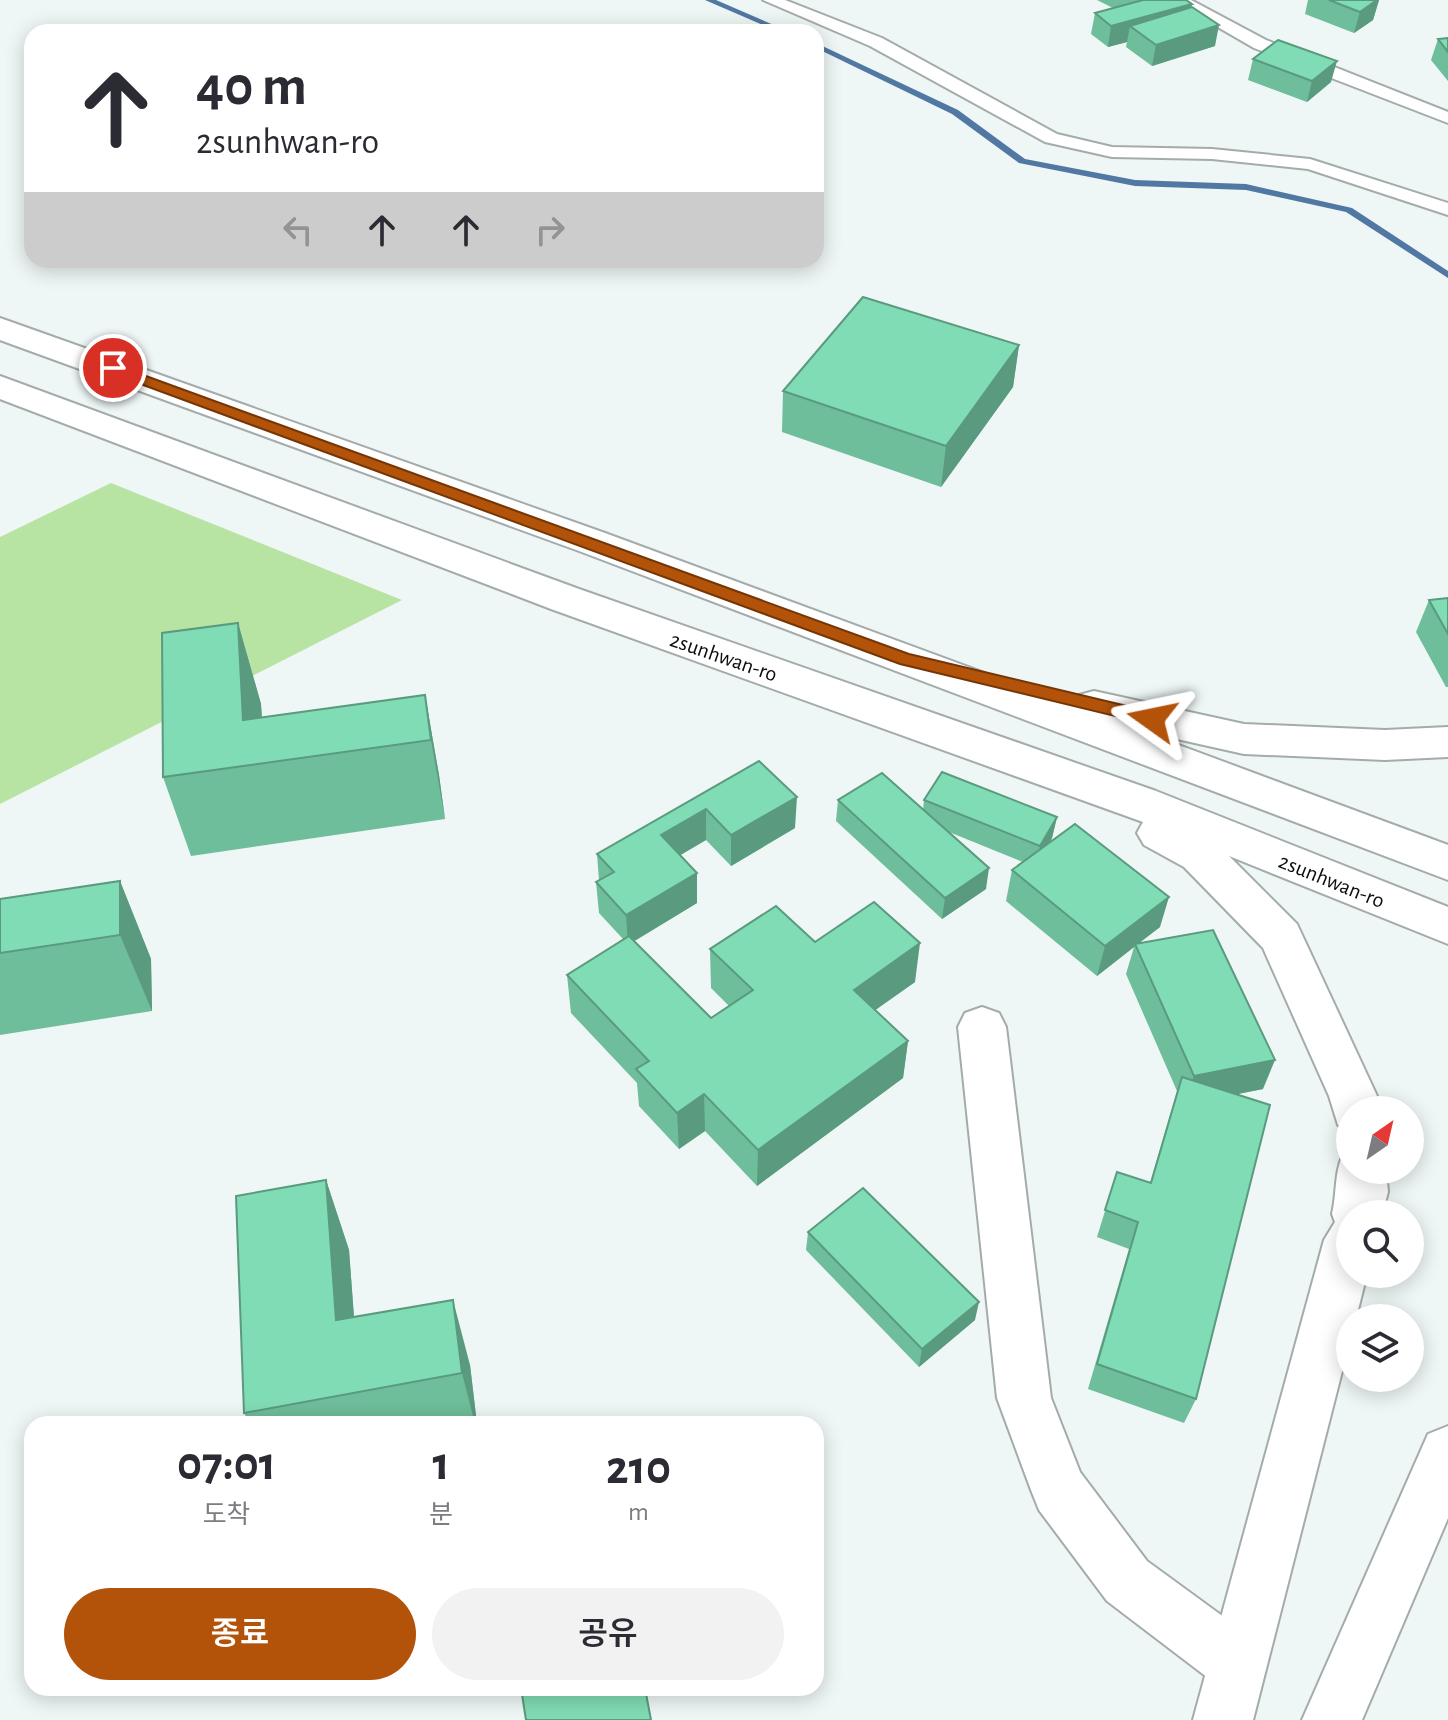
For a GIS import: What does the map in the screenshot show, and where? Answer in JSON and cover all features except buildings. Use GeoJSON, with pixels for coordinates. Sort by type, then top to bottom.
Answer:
{"type":"FeatureCollection","features":[{"type":"Feature","properties":{"kind":"street"},"geometry":{"type":"LineString","coordinates":[[0,328],[905,659],[1448,863]]}},
{"type":"Feature","properties":{"kind":"street","name":"2sunhwan-ro"},"geometry":{"type":"LineString","coordinates":[[0,387],[565,599],[1141,803],[1448,926]]}},
{"type":"Feature","properties":{"kind":"street"},"geometry":{"type":"LineString","coordinates":[[905,659],[1059,699],[1244,739],[1385,745],[1448,742]]}},
{"type":"Feature","properties":{"kind":"street"},"geometry":{"type":"LineString","coordinates":[[1038,767],[1200,855],[1281,937],[1353,1096]]}},
{"type":"Feature","properties":{"kind":"street"},"geometry":{"type":"LineString","coordinates":[[982,1027],[1024,1398],[1059,1490],[1127,1581],[1237,1663]]}},
{"type":"Feature","properties":{"kind":"street"},"geometry":{"type":"LineString","coordinates":[[1223,1720],[1337,1288]]}},
{"type":"Feature","properties":{"kind":"street"},"geometry":{"type":"LineString","coordinates":[[1332,1720],[1448,1453]]}},
{"type":"Feature","properties":{"kind":"lane"},"geometry":{"type":"LineString","coordinates":[[771,0],[876,42],[1051,138],[1112,152],[1212,154],[1310,164],[1448,209]]}},
{"type":"Feature","properties":{"kind":"lane"},"geometry":{"type":"LineString","coordinates":[[1179,0],[1260,44],[1448,118]]}},
{"type":"Feature","properties":{"kind":"green space"},"geometry":{"type":"Polygon","coordinates":[[[111,483],[402,600],[0,804],[0,537],[111,483]]]}},
{"type":"Feature","properties":{"kind":"waterway"},"geometry":{"type":"LineString","coordinates":[[709,0],[767,24]]}},
{"type":"Feature","properties":{"kind":"waterway"},"geometry":{"type":"LineString","coordinates":[[824,49],[955,112],[1022,161],[1135,183],[1246,187],[1349,210],[1448,275]]}},
{"type":"Feature","properties":{"kind":"route"},"geometry":{"type":"LineString","coordinates":[[113,368],[905,659],[1059,699],[1152,719]]}}]}
